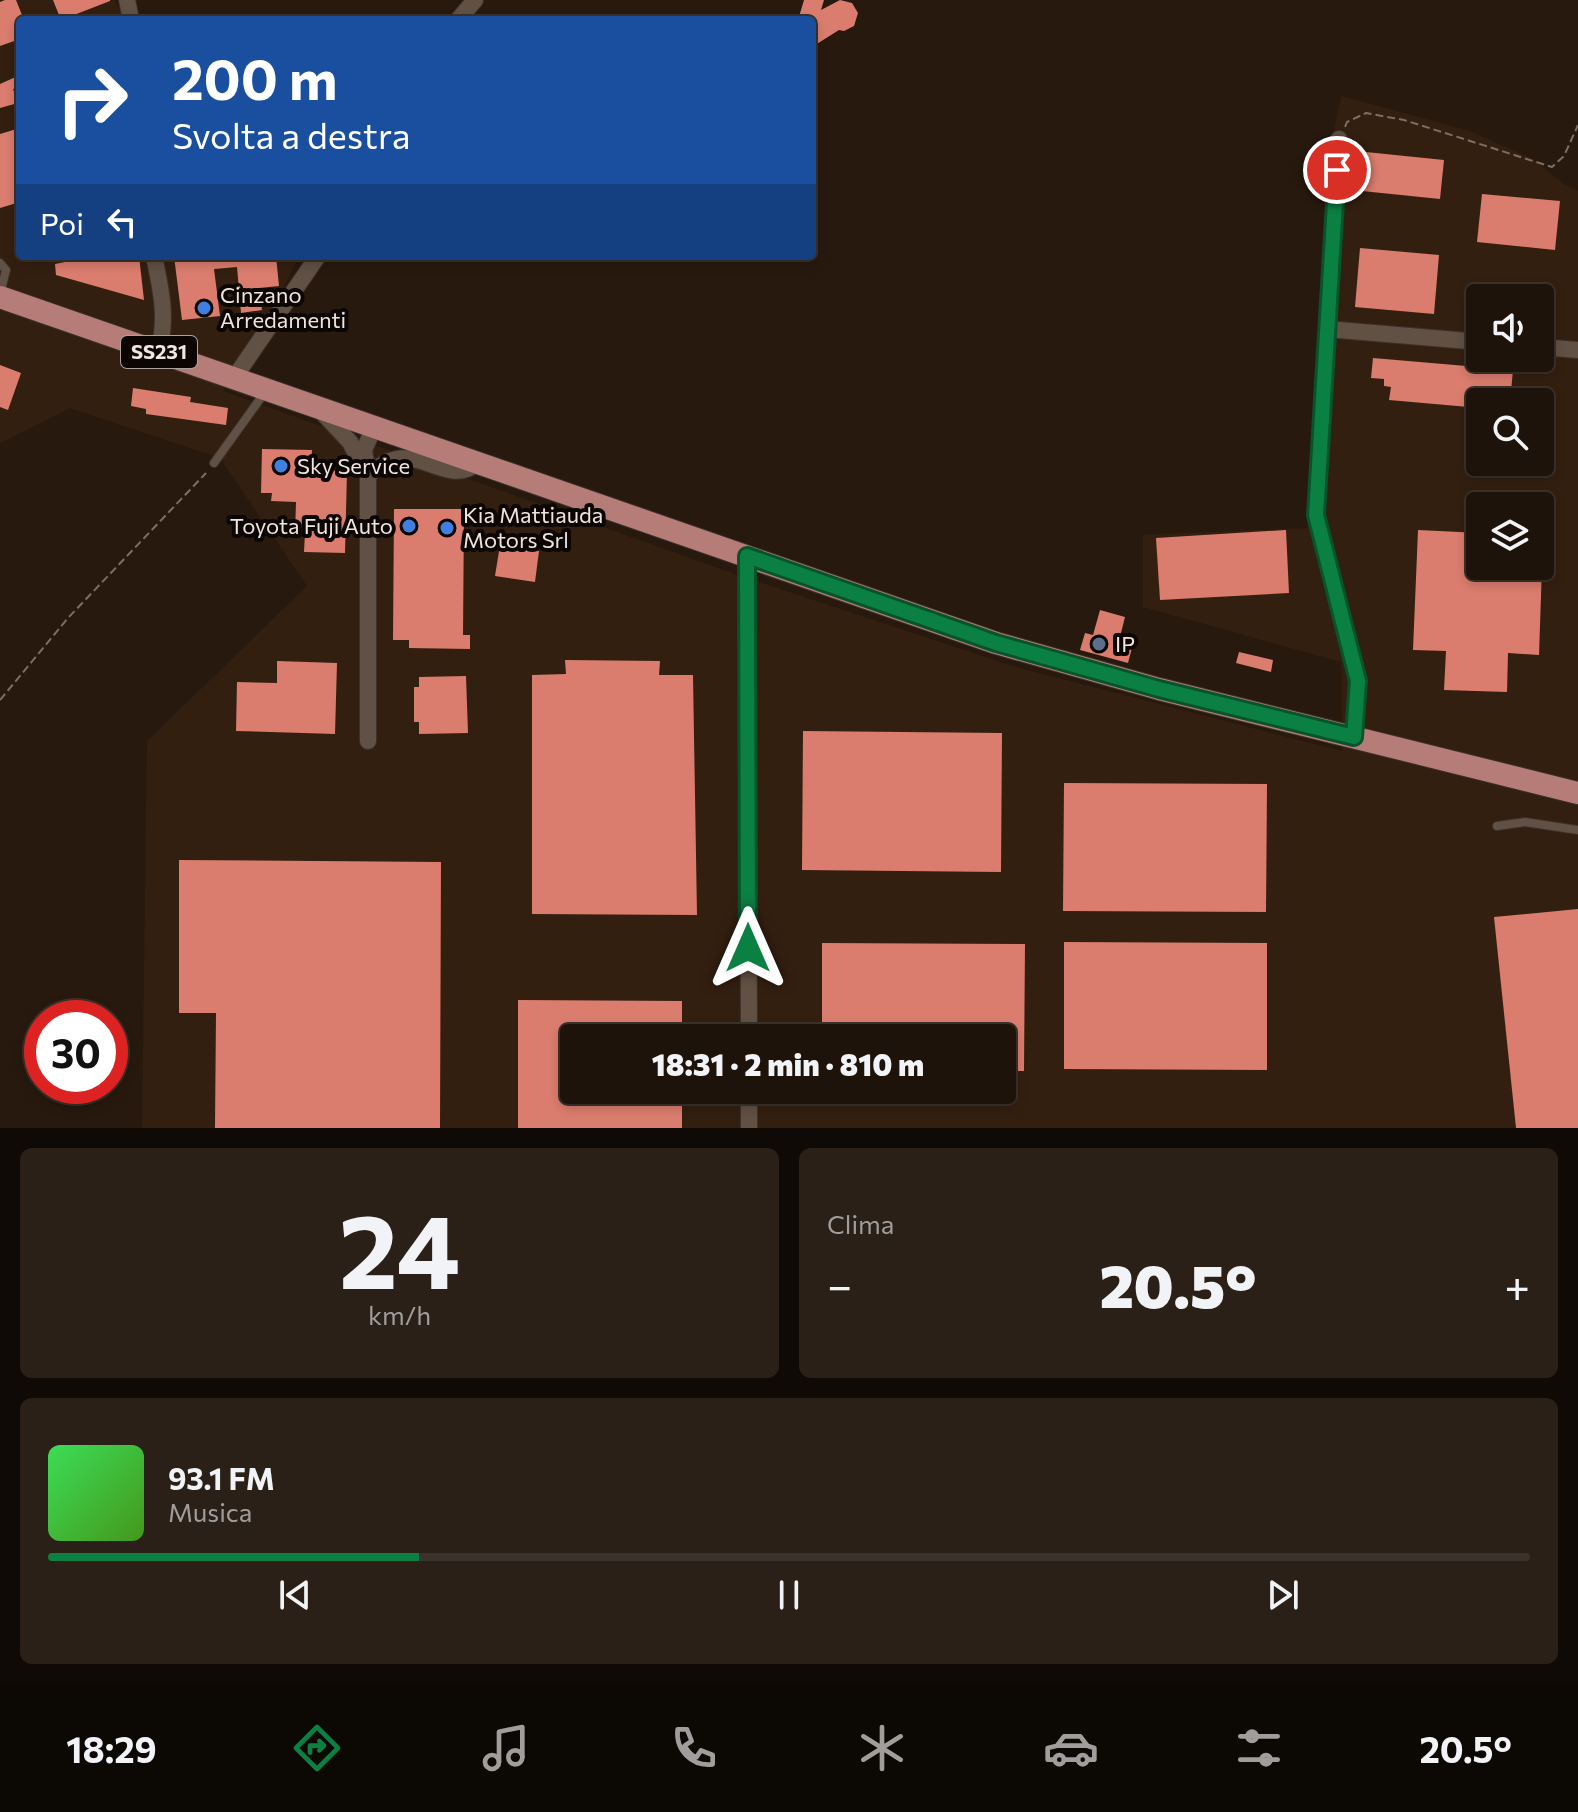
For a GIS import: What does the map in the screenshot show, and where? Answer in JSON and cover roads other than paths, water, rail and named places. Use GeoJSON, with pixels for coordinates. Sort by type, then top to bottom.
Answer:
{"type":"FeatureCollection","features":[{"type":"Feature","properties":{"kind":"main road","name":"SS231"},"geometry":{"type":"LineString","coordinates":[[0,295],[478,463]]}},
{"type":"Feature","properties":{"kind":"main road"},"geometry":{"type":"LineString","coordinates":[[478,463],[996,643],[1159,689],[1578,793]]}},
{"type":"Feature","properties":{"kind":"street"},"geometry":{"type":"LineString","coordinates":[[461,16],[475,0]]}},
{"type":"Feature","properties":{"kind":"street"},"geometry":{"type":"LineString","coordinates":[[1339,139],[1316,515],[1358,681],[1354,737]]}},
{"type":"Feature","properties":{"kind":"street"},"geometry":{"type":"LineString","coordinates":[[155,260],[164,307],[164,332],[158,352]]}},
{"type":"Feature","properties":{"kind":"street"},"geometry":{"type":"LineString","coordinates":[[234,378],[315,260]]}},
{"type":"Feature","properties":{"kind":"street"},"geometry":{"type":"LineString","coordinates":[[1327,329],[1466,341]]}},
{"type":"Feature","properties":{"kind":"street"},"geometry":{"type":"LineString","coordinates":[[1554,348],[1578,350]]}},
{"type":"Feature","properties":{"kind":"street"},"geometry":{"type":"LineString","coordinates":[[317,407],[350,442],[368,475]]}},
{"type":"Feature","properties":{"kind":"street"},"geometry":{"type":"LineString","coordinates":[[368,741],[368,475],[364,450],[374,427]]}},
{"type":"Feature","properties":{"kind":"street"},"geometry":{"type":"LineString","coordinates":[[368,475],[398,458],[456,472],[465,471],[478,463]]}},
{"type":"Feature","properties":{"kind":"street"},"geometry":{"type":"LineString","coordinates":[[747,556],[749,1024]]}},
{"type":"Feature","properties":{"kind":"street"},"geometry":{"type":"LineString","coordinates":[[749,1104],[749,1128]]}},
{"type":"Feature","properties":{"kind":"lane"},"geometry":{"type":"LineString","coordinates":[[0,263],[6,270],[0,295]]}},
{"type":"Feature","properties":{"kind":"lane"},"geometry":{"type":"LineString","coordinates":[[214,463],[267,389]]}},
{"type":"Feature","properties":{"kind":"lane"},"geometry":{"type":"LineString","coordinates":[[1497,826],[1525,822],[1578,830]]}},
{"type":"Feature","properties":{"kind":"place","name":"Cinzano Arredamenti"},"geometry":{"type":"Point","coordinates":[204,308]}},
{"type":"Feature","properties":{"kind":"place","name":"Sky Service"},"geometry":{"type":"Point","coordinates":[281,466]}},
{"type":"Feature","properties":{"kind":"place","name":"Toyota Fuji Auto"},"geometry":{"type":"Point","coordinates":[409,526]}},
{"type":"Feature","properties":{"kind":"place","name":"Kia Mattiauda Motors Srl"},"geometry":{"type":"Point","coordinates":[447,528]}},
{"type":"Feature","properties":{"kind":"place","name":"IP"},"geometry":{"type":"Point","coordinates":[1099,644]}}]}
